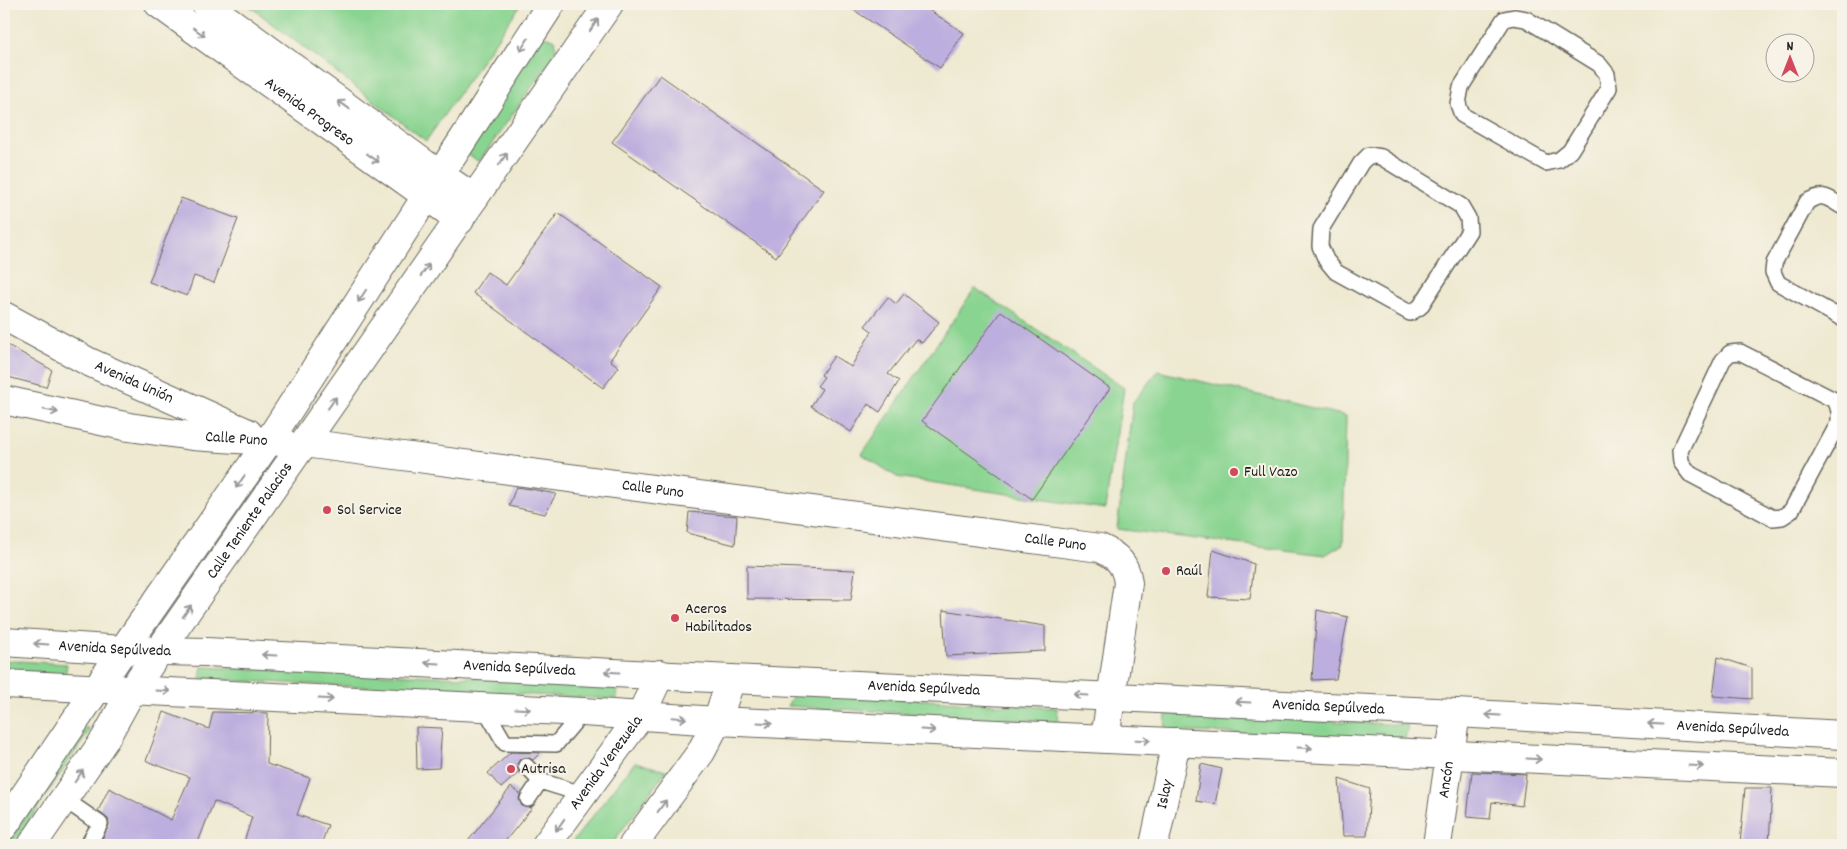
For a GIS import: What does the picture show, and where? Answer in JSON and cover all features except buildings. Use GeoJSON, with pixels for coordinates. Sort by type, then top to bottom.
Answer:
{"type":"FeatureCollection","features":[{"type":"Feature","properties":{"kind":"street","name":"Avenida Progreso"},"geometry":{"type":"LineString","coordinates":[[159,4],[467,209]]}},
{"type":"Feature","properties":{"kind":"street","name":"Avenida Progreso"},"geometry":{"type":"LineString","coordinates":[[206,4],[433,186]]}},
{"type":"Feature","properties":{"kind":"street","name":"Calle Teniente Palacios"},"geometry":{"type":"LineString","coordinates":[[4,826],[123,650],[268,442],[551,4]]}},
{"type":"Feature","properties":{"kind":"street","name":"Calle Teniente Palacios"},"geometry":{"type":"LineString","coordinates":[[32,845],[105,739],[132,690],[609,4]]}},
{"type":"Feature","properties":{"kind":"street","name":"Avenida Unión"},"geometry":{"type":"LineString","coordinates":[[4,316],[89,362],[268,442]]}},
{"type":"Feature","properties":{"kind":"street","name":"Calle Puno"},"geometry":{"type":"LineString","coordinates":[[4,400],[129,428],[192,436],[304,443],[1100,548],[1112,553],[1121,561],[1128,583],[1104,739]]}},
{"type":"Feature","properties":{"kind":"street","name":"Avenida Sepúlveda"},"geometry":{"type":"LineString","coordinates":[[4,642],[123,650],[1456,712],[1843,735]]}},
{"type":"Feature","properties":{"kind":"street"},"geometry":{"type":"LineString","coordinates":[[484,707],[485,666]]}},
{"type":"Feature","properties":{"kind":"street","name":"Avenida Venezuela"},"geometry":{"type":"LineString","coordinates":[[546,845],[641,715],[660,674]]}},
{"type":"Feature","properties":{"kind":"street"},"geometry":{"type":"LineString","coordinates":[[633,845],[701,752],[717,721],[731,679]]}},
{"type":"Feature","properties":{"kind":"street"},"geometry":{"type":"LineString","coordinates":[[4,684],[641,715],[717,721],[1843,773]]}},
{"type":"Feature","properties":{"kind":"street","name":"Ancón"},"geometry":{"type":"LineString","coordinates":[[1437,845],[1456,712]]}},
{"type":"Feature","properties":{"kind":"street","name":"Islay"},"geometry":{"type":"LineString","coordinates":[[1154,845],[1176,742]]}},
{"type":"Feature","properties":{"kind":"lane"},"geometry":{"type":"LineString","coordinates":[[1514,17],[1526,19],[1599,64],[1607,74],[1609,88],[1570,151],[1559,160],[1546,163],[1462,115],[1458,104],[1461,87],[1504,19],[1514,17]]}},
{"type":"Feature","properties":{"kind":"lane"},"geometry":{"type":"LineString","coordinates":[[1369,155],[1381,157],[1461,206],[1468,218],[1469,231],[1420,307],[1410,313],[1336,272],[1326,260],[1320,246],[1321,229],[1360,163],[1369,155]]}},
{"type":"Feature","properties":{"kind":"lane"},"geometry":{"type":"LineString","coordinates":[[1843,207],[1824,196],[1814,197],[1807,202],[1774,263],[1773,272],[1778,283],[1843,318]]}},
{"type":"Feature","properties":{"kind":"lane"},"geometry":{"type":"LineString","coordinates":[[1740,352],[1836,401],[1839,411],[1839,422],[1792,511],[1782,518],[1773,518],[1690,474],[1680,462],[1680,451],[1723,360],[1730,353],[1740,352]]}},
{"type":"Feature","properties":{"kind":"lane"},"geometry":{"type":"LineString","coordinates":[[484,707],[509,747],[556,744],[583,712]]}},
{"type":"Feature","properties":{"kind":"lane"},"geometry":{"type":"LineString","coordinates":[[526,766],[540,781],[582,794]]}},
{"type":"Feature","properties":{"kind":"lane"},"geometry":{"type":"LineString","coordinates":[[528,799],[540,781]]}},
{"type":"Feature","properties":{"kind":"lane"},"geometry":{"type":"LineString","coordinates":[[64,799],[100,824],[88,845]]}},
{"type":"Feature","properties":{"kind":"green space"},"geometry":{"type":"Polygon","coordinates":[[[247,4],[521,4],[426,141],[247,4]]]}},
{"type":"Feature","properties":{"kind":"green space"},"geometry":{"type":"Polygon","coordinates":[[[539,37],[549,37],[555,40],[556,52],[479,162],[467,153],[539,37]]]}},
{"type":"Feature","properties":{"kind":"green space"},"geometry":{"type":"Polygon","coordinates":[[[975,288],[1124,388],[1105,509],[897,477],[862,454],[975,288]]]}},
{"type":"Feature","properties":{"kind":"green space","name":"Full Vazo"},"geometry":{"type":"Polygon","coordinates":[[[1158,371],[1346,416],[1343,544],[1325,555],[1117,529],[1133,402],[1158,371]]]}},
{"type":"Feature","properties":{"kind":"green space"},"geometry":{"type":"Polygon","coordinates":[[[4,660],[67,664],[65,675],[4,671],[4,660]]]}},
{"type":"Feature","properties":{"kind":"green space"},"geometry":{"type":"Polygon","coordinates":[[[202,667],[617,683],[617,699],[200,679],[202,667]]]}},
{"type":"Feature","properties":{"kind":"green space"},"geometry":{"type":"Polygon","coordinates":[[[795,692],[1057,708],[1059,722],[787,706],[795,692]]]}},
{"type":"Feature","properties":{"kind":"green space"},"geometry":{"type":"Polygon","coordinates":[[[1166,714],[1408,725],[1405,739],[1165,731],[1166,714]]]}},
{"type":"Feature","properties":{"kind":"green space"},"geometry":{"type":"Polygon","coordinates":[[[86,727],[90,730],[13,845],[6,845],[86,727]]]}},
{"type":"Feature","properties":{"kind":"green space"},"geometry":{"type":"Polygon","coordinates":[[[635,762],[666,771],[611,845],[570,845],[635,762]]]}},
{"type":"Feature","properties":{"kind":"place","name":"Full Vazo"},"geometry":{"type":"Point","coordinates":[1234,472]}},
{"type":"Feature","properties":{"kind":"place","name":"Sol Service"},"geometry":{"type":"Point","coordinates":[327,510]}},
{"type":"Feature","properties":{"kind":"place","name":"Raúl"},"geometry":{"type":"Point","coordinates":[1166,571]}},
{"type":"Feature","properties":{"kind":"place","name":"Aceros Habilitados"},"geometry":{"type":"Point","coordinates":[675,618]}},
{"type":"Feature","properties":{"kind":"place","name":"Autrisa"},"geometry":{"type":"Point","coordinates":[511,769]}}]}
